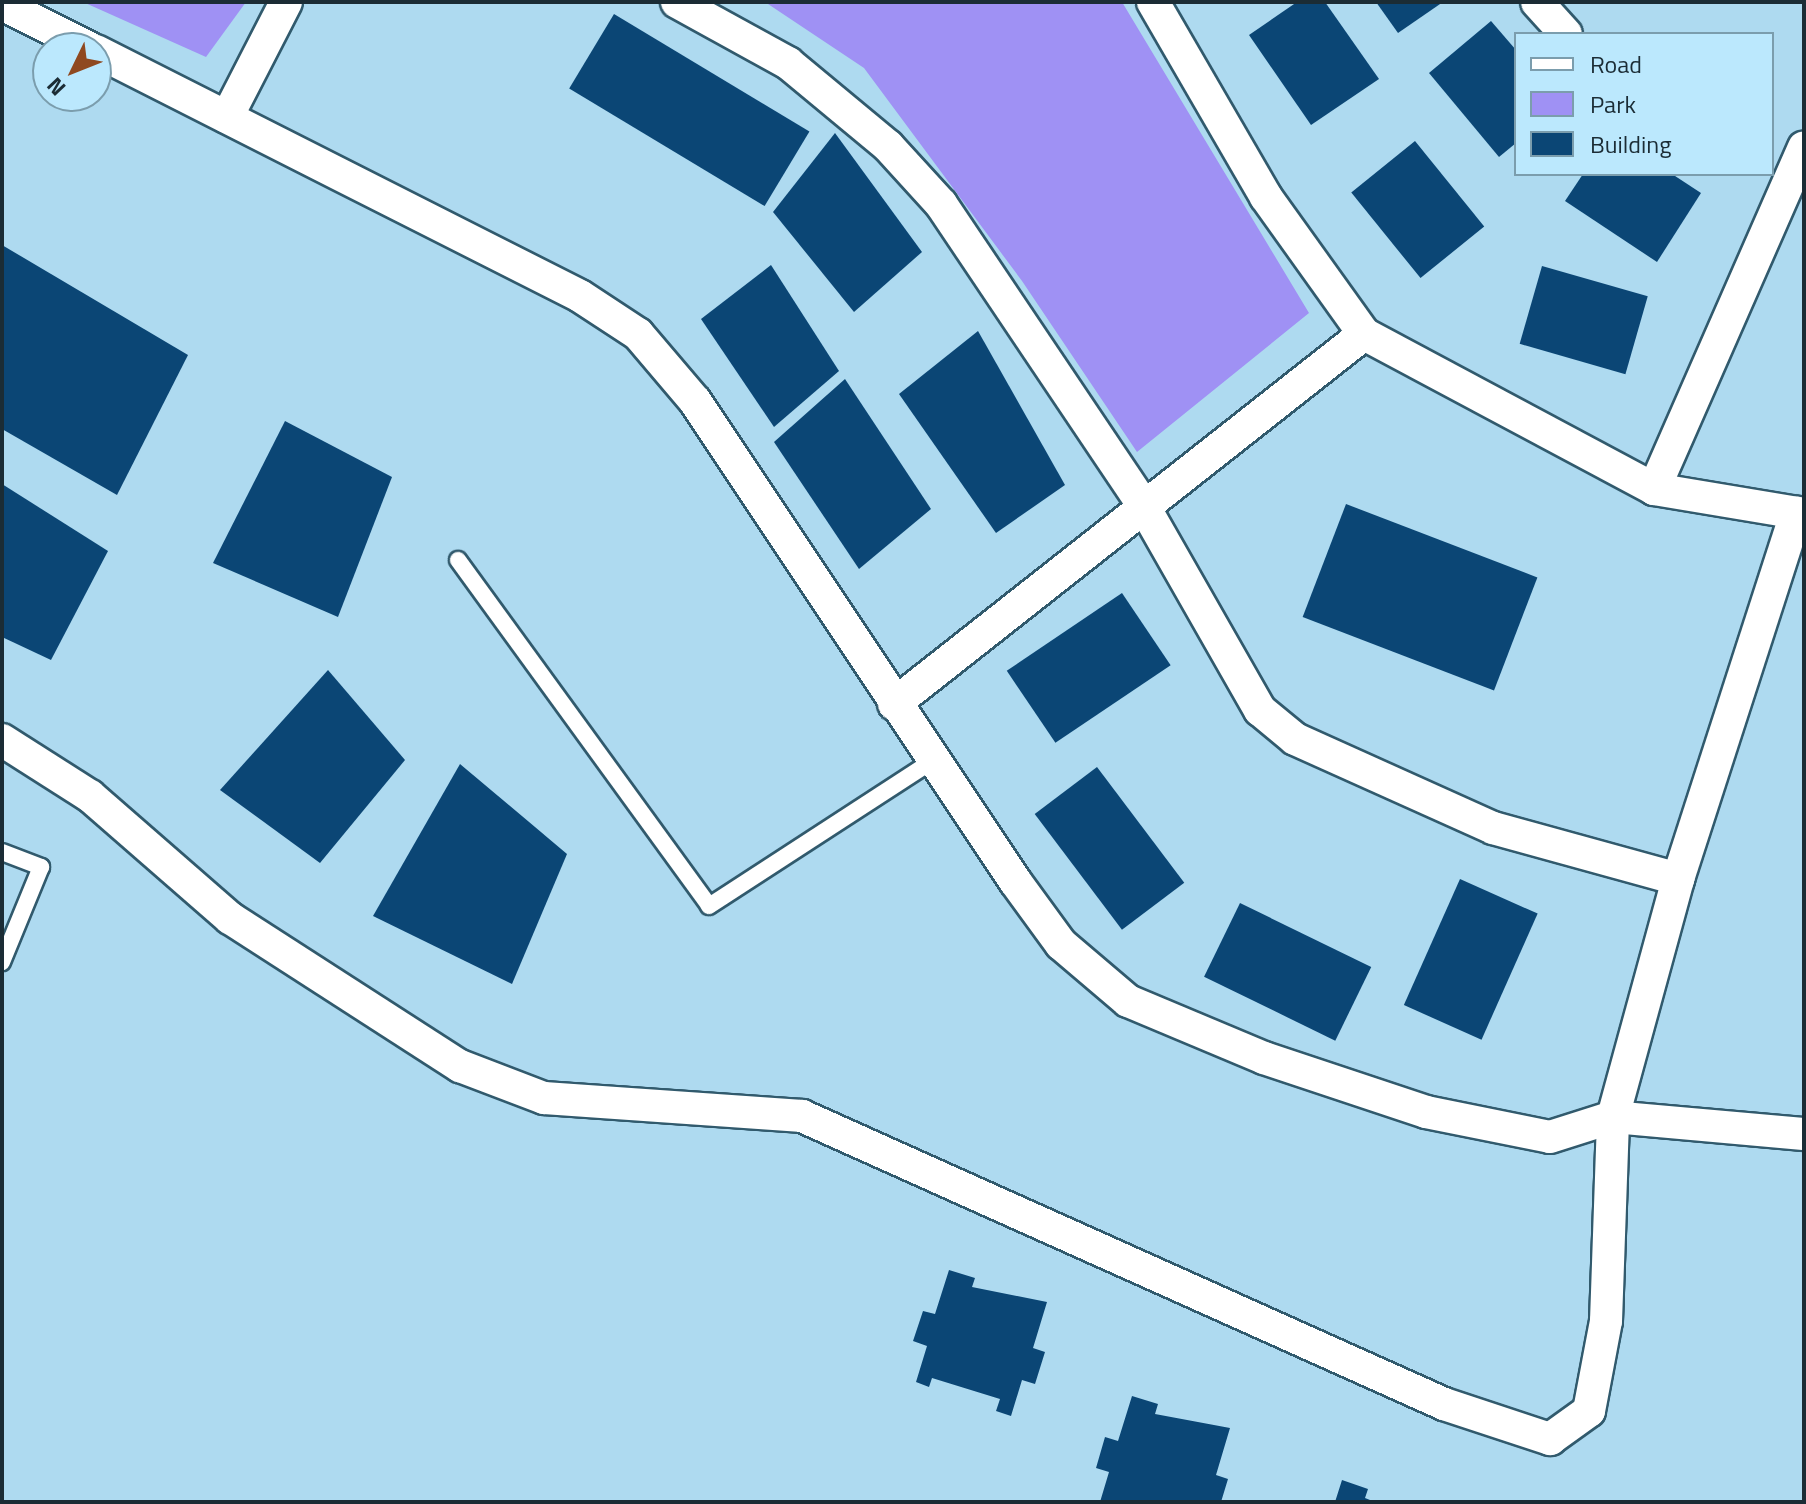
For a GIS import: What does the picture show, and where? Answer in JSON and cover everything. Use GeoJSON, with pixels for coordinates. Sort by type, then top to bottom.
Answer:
{"type":"FeatureCollection","features":[{"type":"Feature","properties":{"kind":"street"},"geometry":{"type":"LineString","coordinates":[[227,117],[286,2]]}},
{"type":"Feature","properties":{"kind":"street"},"geometry":{"type":"LineString","coordinates":[[677,2],[788,63],[909,169],[941,204],[1143,505],[1260,710],[1295,739],[1493,828],[1678,879]]}},
{"type":"Feature","properties":{"kind":"street"},"geometry":{"type":"LineString","coordinates":[[2,740],[90,796],[230,918],[460,1066],[544,1098],[802,1116],[1522,1434],[1550,1439],[1589,1411],[1606,1321],[1613,1117],[1678,879],[1800,514],[1654,489],[1364,334],[1266,197],[1153,2]]}},
{"type":"Feature","properties":{"kind":"street"},"geometry":{"type":"LineString","coordinates":[[1537,2],[1564,32]]}},
{"type":"Feature","properties":{"kind":"street"},"geometry":{"type":"LineString","coordinates":[[2,4],[57,32]]}},
{"type":"Feature","properties":{"kind":"street"},"geometry":{"type":"LineString","coordinates":[[112,59],[580,296],[638,334],[695,401],[931,762],[1061,944],[1128,1001],[1264,1058],[1426,1112],[1550,1137],[1613,1117],[1804,1134]]}},
{"type":"Feature","properties":{"kind":"street"},"geometry":{"type":"LineString","coordinates":[[1654,489],[1779,178],[1804,147]]}},
{"type":"Feature","properties":{"kind":"street"},"geometry":{"type":"LineString","coordinates":[[894,704],[1364,334]]}},
{"type":"Feature","properties":{"kind":"lane"},"geometry":{"type":"LineString","coordinates":[[458,560],[709,906],[931,762]]}},
{"type":"Feature","properties":{"kind":"lane"},"geometry":{"type":"LineString","coordinates":[[2,852],[41,867],[2,962]]}},
{"type":"Feature","properties":{"kind":"green space"},"geometry":{"type":"Polygon","coordinates":[[[83,2],[246,2],[206,57],[83,2]]]}},
{"type":"Feature","properties":{"kind":"green space"},"geometry":{"type":"Polygon","coordinates":[[[765,2],[1122,2],[1309,313],[1137,452],[1022,281],[864,68],[765,2]]]}},
{"type":"Feature","properties":{"kind":"building"},"geometry":{"type":"Polygon","coordinates":[[[1297,2],[1325,2],[1379,79],[1311,125],[1249,35],[1297,2]]]}},
{"type":"Feature","properties":{"kind":"building"},"geometry":{"type":"Polygon","coordinates":[[[1376,2],[1443,2],[1398,33],[1376,2]]]}},
{"type":"Feature","properties":{"kind":"building"},"geometry":{"type":"Polygon","coordinates":[[[614,14],[809,131],[765,206],[569,89],[614,14]]]}},
{"type":"Feature","properties":{"kind":"building"},"geometry":{"type":"Polygon","coordinates":[[[1491,21],[1514,48],[1514,145],[1499,157],[1429,73],[1491,21]]]}},
{"type":"Feature","properties":{"kind":"building"},"geometry":{"type":"Polygon","coordinates":[[[835,133],[922,252],[854,312],[773,212],[835,133]]]}},
{"type":"Feature","properties":{"kind":"building"},"geometry":{"type":"Polygon","coordinates":[[[1415,141],[1484,226],[1420,278],[1351,193],[1415,141]]]}},
{"type":"Feature","properties":{"kind":"building"},"geometry":{"type":"Polygon","coordinates":[[[1582,176],[1675,176],[1701,193],[1657,262],[1565,201],[1582,176]]]}},
{"type":"Feature","properties":{"kind":"building"},"geometry":{"type":"Polygon","coordinates":[[[2,245],[188,355],[117,495],[2,429],[2,245]]]}},
{"type":"Feature","properties":{"kind":"building"},"geometry":{"type":"Polygon","coordinates":[[[771,265],[839,371],[774,427],[701,319],[771,265]]]}},
{"type":"Feature","properties":{"kind":"building"},"geometry":{"type":"Polygon","coordinates":[[[1542,266],[1648,296],[1625,374],[1520,344],[1542,266]]]}},
{"type":"Feature","properties":{"kind":"building"},"geometry":{"type":"Polygon","coordinates":[[[978,331],[1065,485],[996,533],[899,394],[978,331]]]}},
{"type":"Feature","properties":{"kind":"building"},"geometry":{"type":"Polygon","coordinates":[[[845,379],[931,509],[859,569],[774,442],[845,379]]]}},
{"type":"Feature","properties":{"kind":"building"},"geometry":{"type":"Polygon","coordinates":[[[285,421],[392,477],[338,617],[213,563],[285,421]]]}},
{"type":"Feature","properties":{"kind":"building"},"geometry":{"type":"Polygon","coordinates":[[[2,484],[108,551],[51,660],[2,637],[2,484]]]}},
{"type":"Feature","properties":{"kind":"building"},"geometry":{"type":"Polygon","coordinates":[[[1346,504],[1537,577],[1494,690],[1303,617],[1346,504]]]}},
{"type":"Feature","properties":{"kind":"building"},"geometry":{"type":"Polygon","coordinates":[[[1122,593],[1171,665],[1055,743],[1007,671],[1122,593]]]}},
{"type":"Feature","properties":{"kind":"building"},"geometry":{"type":"Polygon","coordinates":[[[328,670],[405,760],[320,863],[220,790],[328,670]]]}},
{"type":"Feature","properties":{"kind":"building"},"geometry":{"type":"Polygon","coordinates":[[[460,764],[567,854],[512,984],[373,916],[460,764]]]}},
{"type":"Feature","properties":{"kind":"building"},"geometry":{"type":"Polygon","coordinates":[[[1097,767],[1184,883],[1122,930],[1035,814],[1097,767]]]}},
{"type":"Feature","properties":{"kind":"building"},"geometry":{"type":"Polygon","coordinates":[[[1460,879],[1538,914],[1482,1040],[1404,1005],[1460,879]]]}},
{"type":"Feature","properties":{"kind":"building"},"geometry":{"type":"Polygon","coordinates":[[[1240,903],[1371,967],[1335,1041],[1204,977],[1240,903]]]}},
{"type":"Feature","properties":{"kind":"building"},"geometry":{"type":"Polygon","coordinates":[[[949,1270],[975,1278],[972,1287],[1047,1302],[1033,1348],[1045,1352],[1035,1384],[1022,1380],[1011,1416],[996,1411],[1000,1399],[932,1378],[929,1387],[916,1382],[927,1346],[913,1341],[923,1311],[935,1314],[949,1270]]]}},
{"type":"Feature","properties":{"kind":"building"},"geometry":{"type":"Polygon","coordinates":[[[1132,1396],[1158,1404],[1155,1414],[1230,1428],[1216,1475],[1228,1479],[1221,1502],[1100,1502],[1109,1472],[1096,1468],[1105,1437],[1118,1441],[1132,1396]]]}},
{"type":"Feature","properties":{"kind":"building"},"geometry":{"type":"Polygon","coordinates":[[[1342,1480],[1368,1489],[1365,1498],[1375,1502],[1335,1502],[1342,1480]]]}}]}
